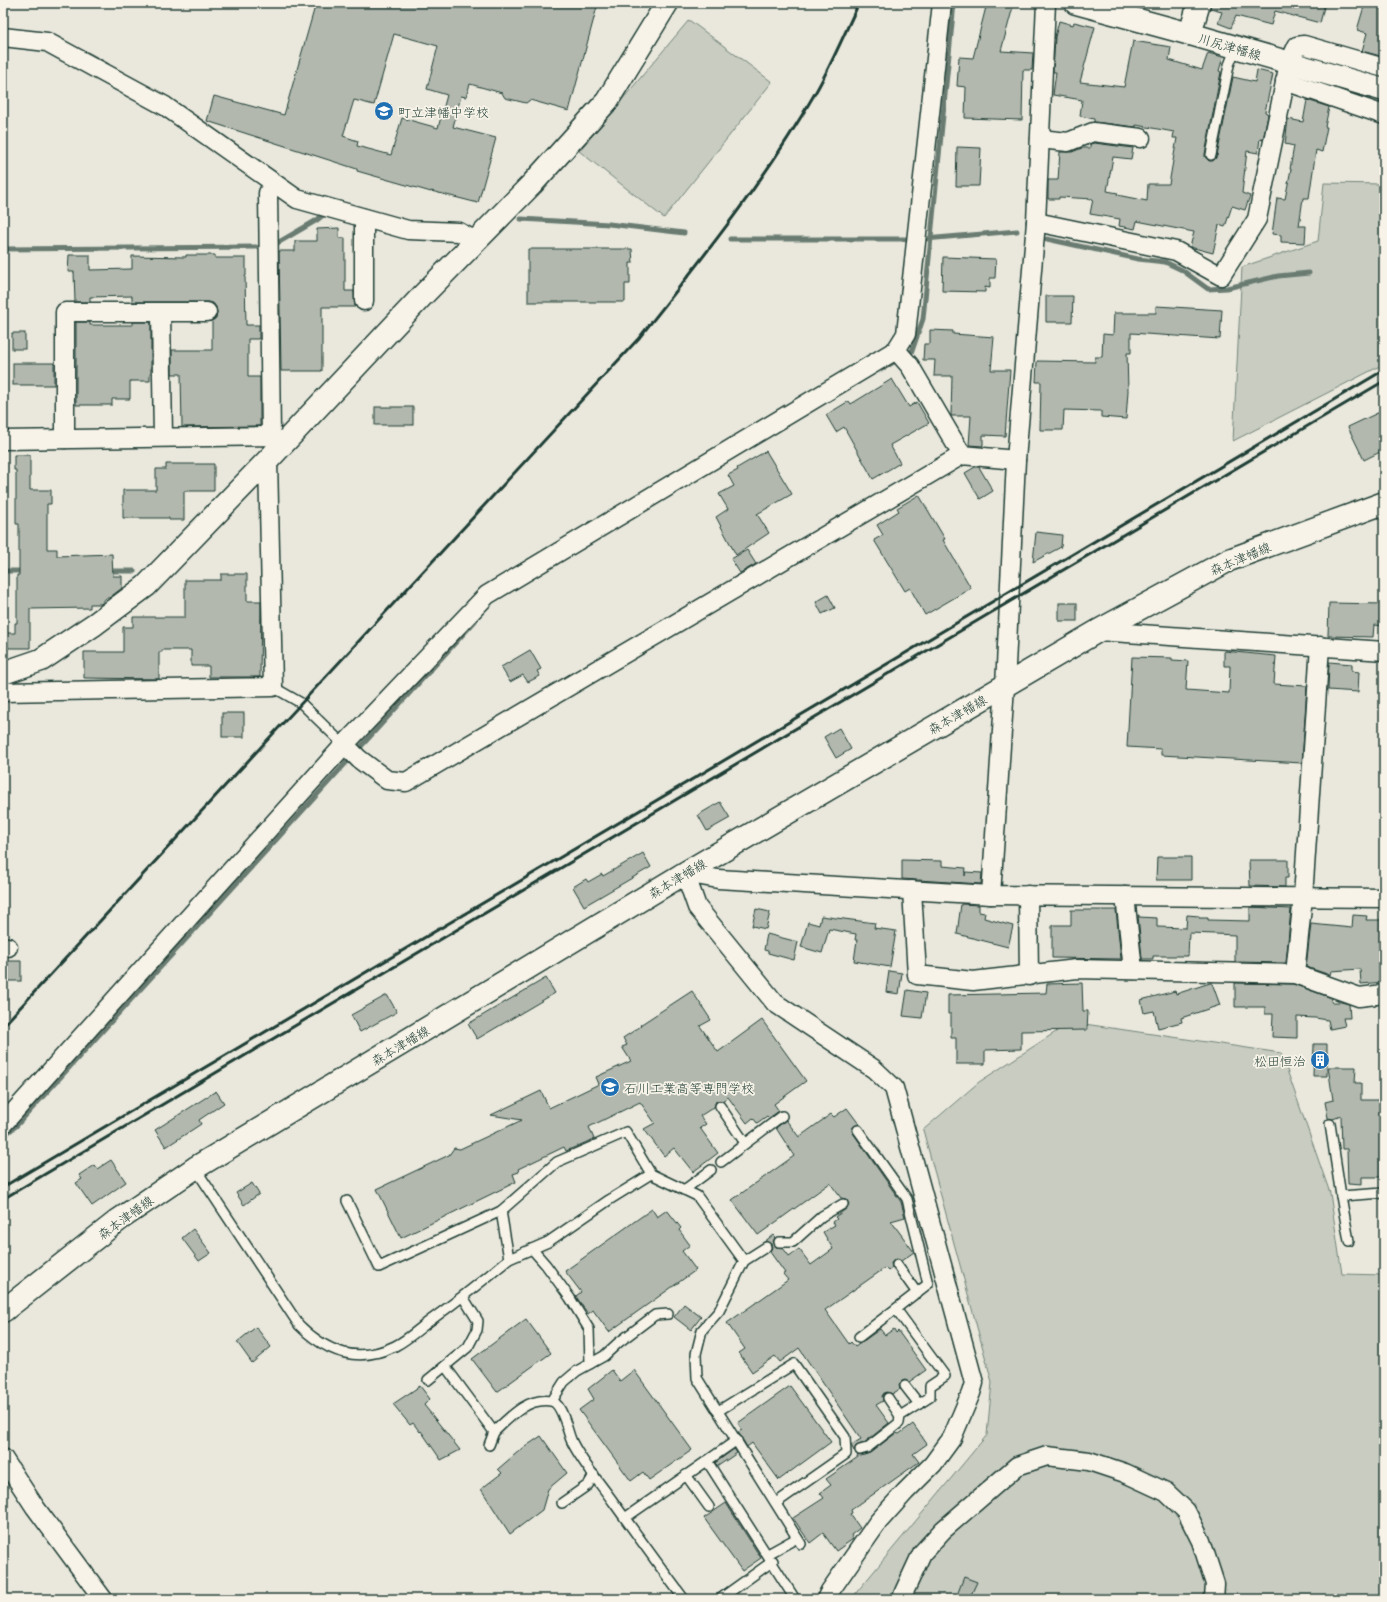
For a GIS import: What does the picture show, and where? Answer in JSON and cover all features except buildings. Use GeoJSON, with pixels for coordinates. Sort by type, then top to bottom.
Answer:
{"type":"FeatureCollection","features":[{"type":"Feature","properties":{"kind":"main road"},"geometry":{"type":"LineString","coordinates":[[3,672],[41,660],[95,624],[146,586],[268,460],[277,440],[532,184],[607,101],[667,3]]}},
{"type":"Feature","properties":{"kind":"main road","name":"川尻津幡線"},"geometry":{"type":"LineString","coordinates":[[1076,3],[1236,48],[1287,72],[1384,90]]}},
{"type":"Feature","properties":{"kind":"main road"},"geometry":{"type":"LineString","coordinates":[[1190,34],[1199,3]]}},
{"type":"Feature","properties":{"kind":"main road","name":"森本津幡線"},"geometry":{"type":"LineString","coordinates":[[3,1311],[120,1219],[195,1168],[685,873],[1098,632],[1229,560],[1384,503]]}},
{"type":"Feature","properties":{"kind":"street"},"geometry":{"type":"LineString","coordinates":[[942,3],[906,334],[901,356],[962,455]]}},
{"type":"Feature","properties":{"kind":"street"},"geometry":{"type":"LineString","coordinates":[[991,895],[1005,686],[1016,460],[1036,222],[1046,3]]}},
{"type":"Feature","properties":{"kind":"street"},"geometry":{"type":"LineString","coordinates":[[3,37],[47,42],[165,106],[297,199],[408,230],[459,232],[476,241]]}},
{"type":"Feature","properties":{"kind":"street"},"geometry":{"type":"LineString","coordinates":[[1036,222],[1176,251],[1221,276],[1257,219],[1287,72],[1297,46],[1304,45],[1384,68]]}},
{"type":"Feature","properties":{"kind":"street"},"geometry":{"type":"LineString","coordinates":[[1287,72],[1384,115]]}},
{"type":"Feature","properties":{"kind":"street"},"geometry":{"type":"LineString","coordinates":[[1040,139],[1068,142],[1093,132],[1141,138]]}},
{"type":"Feature","properties":{"kind":"street"},"geometry":{"type":"LineString","coordinates":[[3,440],[164,437],[277,440],[268,193],[274,183]]}},
{"type":"Feature","properties":{"kind":"street"},"geometry":{"type":"LineString","coordinates":[[364,218],[364,301]]}},
{"type":"Feature","properties":{"kind":"street"},"geometry":{"type":"LineString","coordinates":[[65,439],[65,312],[207,312]]}},
{"type":"Feature","properties":{"kind":"street"},"geometry":{"type":"LineString","coordinates":[[161,313],[164,437]]}},
{"type":"Feature","properties":{"kind":"street"},"geometry":{"type":"LineString","coordinates":[[3,1124],[350,750],[487,595],[901,356]]}},
{"type":"Feature","properties":{"kind":"street"},"geometry":{"type":"LineString","coordinates":[[350,750],[387,780],[406,782],[962,455],[1016,460]]}},
{"type":"Feature","properties":{"kind":"street"},"geometry":{"type":"LineString","coordinates":[[3,692],[273,687],[268,460]]}},
{"type":"Feature","properties":{"kind":"street"},"geometry":{"type":"LineString","coordinates":[[1098,632],[1384,651]]}},
{"type":"Feature","properties":{"kind":"street"},"geometry":{"type":"LineString","coordinates":[[1295,974],[1303,897],[1320,646]]}},
{"type":"Feature","properties":{"kind":"street"},"geometry":{"type":"LineString","coordinates":[[826,1599],[878,1522],[905,1492],[934,1464],[952,1438],[974,1383],[894,1088],[874,1069],[775,1003],[697,907],[685,873],[718,879],[991,895],[1384,898]]}},
{"type":"Feature","properties":{"kind":"street"},"geometry":{"type":"LineString","coordinates":[[912,890],[917,975],[973,981],[1030,976],[1077,969],[1295,974],[1341,996],[1359,997],[1384,994]]}},
{"type":"Feature","properties":{"kind":"street"},"geometry":{"type":"LineString","coordinates":[[1028,895],[1030,976]]}},
{"type":"Feature","properties":{"kind":"street"},"geometry":{"type":"LineString","coordinates":[[1125,896],[1133,970]]}},
{"type":"Feature","properties":{"kind":"street"},"geometry":{"type":"LineString","coordinates":[[902,1599],[922,1553],[943,1530],[1016,1466],[1047,1456],[1088,1461],[1125,1473],[1166,1492],[1186,1511],[1201,1541],[1214,1584],[1214,1599]]}},
{"type":"Feature","properties":{"kind":"street"},"geometry":{"type":"LineString","coordinates":[[3,1458],[34,1507],[103,1599]]}},
{"type":"Feature","properties":{"kind":"lane"},"geometry":{"type":"LineString","coordinates":[[1211,155],[1229,65],[1236,48]]}},
{"type":"Feature","properties":{"kind":"lane"},"geometry":{"type":"LineString","coordinates":[[273,687],[301,703],[350,750]]}},
{"type":"Feature","properties":{"kind":"lane"},"geometry":{"type":"LineString","coordinates":[[720,1106],[745,1143]]}},
{"type":"Feature","properties":{"kind":"lane"},"geometry":{"type":"LineString","coordinates":[[721,1162],[782,1116]]}},
{"type":"Feature","properties":{"kind":"lane"},"geometry":{"type":"LineString","coordinates":[[1330,1124],[1349,1241]]}},
{"type":"Feature","properties":{"kind":"lane"},"geometry":{"type":"LineString","coordinates":[[858,1130],[907,1199],[928,1284],[859,1337]]}},
{"type":"Feature","properties":{"kind":"lane"},"geometry":{"type":"LineString","coordinates":[[347,1201],[379,1267],[501,1211],[557,1162],[626,1132],[651,1174],[697,1196],[744,1261]]}},
{"type":"Feature","properties":{"kind":"lane"},"geometry":{"type":"LineString","coordinates":[[195,1168],[299,1325],[311,1337],[324,1346],[338,1352],[356,1355],[378,1353],[396,1345],[463,1296],[509,1259],[548,1242],[609,1200],[651,1174]]}},
{"type":"Feature","properties":{"kind":"lane"},"geometry":{"type":"LineString","coordinates":[[684,1190],[711,1170]]}},
{"type":"Feature","properties":{"kind":"lane"},"geometry":{"type":"LineString","coordinates":[[1341,1196],[1384,1193]]}},
{"type":"Feature","properties":{"kind":"lane"},"geometry":{"type":"LineString","coordinates":[[779,1242],[793,1242],[822,1216],[843,1204]]}},
{"type":"Feature","properties":{"kind":"lane"},"geometry":{"type":"LineString","coordinates":[[501,1211],[509,1259]]}},
{"type":"Feature","properties":{"kind":"lane"},"geometry":{"type":"LineString","coordinates":[[720,1599],[770,1558],[799,1541],[697,1378],[696,1354],[702,1330],[719,1311],[744,1261],[766,1247]]}},
{"type":"Feature","properties":{"kind":"lane"},"geometry":{"type":"LineString","coordinates":[[532,1249],[546,1265],[570,1298],[588,1329],[590,1364]]}},
{"type":"Feature","properties":{"kind":"lane"},"geometry":{"type":"LineString","coordinates":[[897,1265],[917,1293]]}},
{"type":"Feature","properties":{"kind":"lane"},"geometry":{"type":"LineString","coordinates":[[428,1380],[468,1347],[477,1330],[478,1321],[463,1296]]}},
{"type":"Feature","properties":{"kind":"lane"},"geometry":{"type":"LineString","coordinates":[[896,1309],[944,1376],[930,1386],[930,1397],[900,1416]]}},
{"type":"Feature","properties":{"kind":"lane"},"geometry":{"type":"LineString","coordinates":[[552,1401],[564,1382],[577,1371],[604,1356],[618,1343],[655,1315],[668,1314]]}},
{"type":"Feature","properties":{"kind":"lane"},"geometry":{"type":"LineString","coordinates":[[718,1411],[794,1364],[845,1437],[853,1452]]}},
{"type":"Feature","properties":{"kind":"lane"},"geometry":{"type":"LineString","coordinates":[[445,1366],[494,1432]]}},
{"type":"Feature","properties":{"kind":"lane"},"geometry":{"type":"LineString","coordinates":[[905,1386],[919,1404]]}},
{"type":"Feature","properties":{"kind":"lane"},"geometry":{"type":"LineString","coordinates":[[776,1503],[853,1452],[867,1448],[899,1423],[900,1416],[888,1398]]}},
{"type":"Feature","properties":{"kind":"lane"},"geometry":{"type":"LineString","coordinates":[[489,1445],[494,1432],[514,1413],[524,1406],[552,1401],[559,1406],[572,1442],[594,1475],[684,1599]]}},
{"type":"Feature","properties":{"kind":"lane"},"geometry":{"type":"LineString","coordinates":[[625,1518],[737,1440]]}},
{"type":"Feature","properties":{"kind":"lane"},"geometry":{"type":"LineString","coordinates":[[707,1461],[796,1599]]}},
{"type":"Feature","properties":{"kind":"lane"},"geometry":{"type":"LineString","coordinates":[[562,1503],[588,1485],[594,1475]]}},
{"type":"Feature","properties":{"kind":"lane"},"geometry":{"type":"LineString","coordinates":[[686,1475],[708,1507]]}},
{"type":"Feature","properties":{"kind":"shaded area"},"geometry":{"type":"Polygon","coordinates":[[[689,20],[772,82],[664,218],[579,151],[689,20]]]}},
{"type":"Feature","properties":{"kind":"shaded area"},"geometry":{"type":"Polygon","coordinates":[[[1324,183],[1384,184],[1384,364],[1233,441],[1242,267],[1318,241],[1324,183]]]}},
{"type":"Feature","properties":{"kind":"shaded area"},"geometry":{"type":"Polygon","coordinates":[[[1071,1022],[1281,1053],[1330,1193],[1342,1274],[1384,1275],[1384,1599],[851,1599],[987,1435],[992,1382],[923,1130],[979,1082],[1071,1022]]]}},
{"type":"Feature","properties":{"kind":"waterway"},"geometry":{"type":"LineString","coordinates":[[882,369],[912,351],[923,319],[954,3]]}},
{"type":"Feature","properties":{"kind":"waterway"},"geometry":{"type":"LineString","coordinates":[[87,54],[107,65]]}},
{"type":"Feature","properties":{"kind":"waterway"},"geometry":{"type":"LineString","coordinates":[[274,245],[317,220],[327,212]]}},
{"type":"Feature","properties":{"kind":"waterway"},"geometry":{"type":"LineString","coordinates":[[521,219],[609,224],[684,233]]}},
{"type":"Feature","properties":{"kind":"waterway"},"geometry":{"type":"LineString","coordinates":[[925,239],[1017,231]]}},
{"type":"Feature","properties":{"kind":"waterway"},"geometry":{"type":"LineString","coordinates":[[730,239],[907,239]]}},
{"type":"Feature","properties":{"kind":"waterway"},"geometry":{"type":"LineString","coordinates":[[1047,239],[1138,259],[1165,262],[1182,270],[1208,289],[1227,288],[1278,276],[1309,273]]}},
{"type":"Feature","properties":{"kind":"waterway"},"geometry":{"type":"LineString","coordinates":[[3,249],[256,247]]}},
{"type":"Feature","properties":{"kind":"waterway"},"geometry":{"type":"LineString","coordinates":[[3,571],[25,571]]}},
{"type":"Feature","properties":{"kind":"waterway"},"geometry":{"type":"LineString","coordinates":[[107,571],[134,571]]}},
{"type":"Feature","properties":{"kind":"waterway"},"geometry":{"type":"LineString","coordinates":[[3,1136],[16,1126],[475,621]]}},
{"type":"Feature","properties":{"kind":"railway"},"geometry":{"type":"LineString","coordinates":[[3,1026],[639,338],[731,220],[774,159],[820,84],[859,3]]}},
{"type":"Feature","properties":{"kind":"railway"},"geometry":{"type":"LineString","coordinates":[[3,1187],[1384,370]]}},
{"type":"Feature","properties":{"kind":"railway"},"geometry":{"type":"LineString","coordinates":[[3,1199],[1384,381]]}},
{"type":"Feature","properties":{"kind":"place","name":"町立津幡中学校"},"geometry":{"type":"Point","coordinates":[384,111]}},
{"type":"Feature","properties":{"kind":"place","name":"松田恒治"},"geometry":{"type":"Point","coordinates":[1320,1060]}},
{"type":"Feature","properties":{"kind":"place","name":"石川工業高等専門学校"},"geometry":{"type":"Point","coordinates":[610,1087]}}]}
